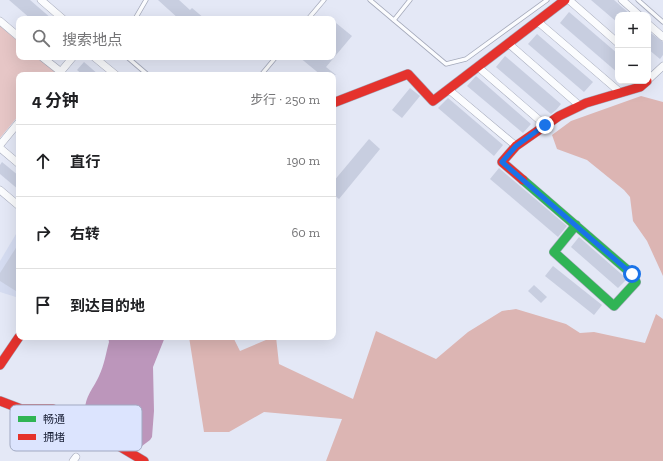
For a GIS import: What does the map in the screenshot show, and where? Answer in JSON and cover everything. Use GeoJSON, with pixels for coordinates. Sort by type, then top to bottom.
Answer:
{"type":"FeatureCollection","features":[{"type":"Feature","properties":{"kind":"street"},"geometry":{"type":"LineString","coordinates":[[41,0],[60,16]]}},
{"type":"Feature","properties":{"kind":"street"},"geometry":{"type":"LineString","coordinates":[[336,102],[408,74],[433,101],[565,0]]}},
{"type":"Feature","properties":{"kind":"street"},"geometry":{"type":"LineString","coordinates":[[569,0],[615,39]]}},
{"type":"Feature","properties":{"kind":"street"},"geometry":{"type":"LineString","coordinates":[[622,0],[636,12]]}},
{"type":"Feature","properties":{"kind":"street"},"geometry":{"type":"LineString","coordinates":[[0,21],[16,34]]}},
{"type":"Feature","properties":{"kind":"street"},"geometry":{"type":"LineString","coordinates":[[538,21],[621,93]]}},
{"type":"Feature","properties":{"kind":"street"},"geometry":{"type":"LineString","coordinates":[[651,27],[663,37]]}},
{"type":"Feature","properties":{"kind":"street"},"geometry":{"type":"LineString","coordinates":[[509,44],[580,106]]}},
{"type":"Feature","properties":{"kind":"street"},"geometry":{"type":"LineString","coordinates":[[45,60],[57,72]]}},
{"type":"Feature","properties":{"kind":"street"},"geometry":{"type":"LineString","coordinates":[[61,72],[71,60]]}},
{"type":"Feature","properties":{"kind":"street"},"geometry":{"type":"LineString","coordinates":[[98,60],[112,72]]}},
{"type":"Feature","properties":{"kind":"street"},"geometry":{"type":"LineString","coordinates":[[651,78],[663,66]]}},
{"type":"Feature","properties":{"kind":"street"},"geometry":{"type":"LineString","coordinates":[[478,67],[545,125]]}},
{"type":"Feature","properties":{"kind":"street"},"geometry":{"type":"LineString","coordinates":[[576,226],[554,252],[614,306],[636,282],[632,274],[502,162],[516,146],[559,116],[580,106],[640,87],[644,84]]}},
{"type":"Feature","properties":{"kind":"street"},"geometry":{"type":"LineString","coordinates":[[448,89],[516,146]]}},
{"type":"Feature","properties":{"kind":"street"},"geometry":{"type":"LineString","coordinates":[[16,126],[0,147],[16,161]]}},
{"type":"Feature","properties":{"kind":"street"},"geometry":{"type":"LineString","coordinates":[[0,190],[16,203]]}},
{"type":"Feature","properties":{"kind":"street"},"geometry":{"type":"LineString","coordinates":[[0,365],[17,340]]}},
{"type":"Feature","properties":{"kind":"street"},"geometry":{"type":"LineString","coordinates":[[0,401],[10,405]]}},
{"type":"Feature","properties":{"kind":"street"},"geometry":{"type":"LineString","coordinates":[[127,451],[144,461]]}},
{"type":"Feature","properties":{"kind":"lane"},"geometry":{"type":"LineString","coordinates":[[137,16],[146,0]]}},
{"type":"Feature","properties":{"kind":"lane"},"geometry":{"type":"LineString","coordinates":[[311,16],[324,0]]}},
{"type":"Feature","properties":{"kind":"lane"},"geometry":{"type":"LineString","coordinates":[[370,0],[446,64],[466,59],[547,0]]}},
{"type":"Feature","properties":{"kind":"lane"},"geometry":{"type":"LineString","coordinates":[[394,20],[410,0]]}},
{"type":"Feature","properties":{"kind":"lane"},"geometry":{"type":"LineString","coordinates":[[638,0],[663,22]]}},
{"type":"Feature","properties":{"kind":"lane"},"geometry":{"type":"LineString","coordinates":[[130,60],[144,72]]}},
{"type":"Feature","properties":{"kind":"lane"},"geometry":{"type":"LineString","coordinates":[[264,72],[274,60]]}},
{"type":"Feature","properties":{"kind":"shaded area"},"geometry":{"type":"Polygon","coordinates":[[[0,26],[16,39],[16,60],[41,60],[55,72],[16,72],[16,119],[0,138],[0,26]]]}},
{"type":"Feature","properties":{"kind":"shaded area"},"geometry":{"type":"Polygon","coordinates":[[[641,96],[663,102],[663,276],[647,241],[633,221],[630,197],[624,190],[587,160],[557,149],[552,135],[571,121],[641,96]]]}},
{"type":"Feature","properties":{"kind":"shaded area"},"geometry":{"type":"Polygon","coordinates":[[[16,234],[16,297],[0,292],[0,261],[16,234]]]}},
{"type":"Feature","properties":{"kind":"shaded area"},"geometry":{"type":"Polygon","coordinates":[[[516,309],[566,324],[580,333],[594,332],[645,343],[656,314],[663,319],[663,461],[326,461],[342,419],[264,412],[229,432],[204,432],[189,340],[234,340],[240,351],[266,340],[276,340],[279,364],[353,399],[376,331],[436,359],[468,332],[502,311],[516,309]]]}},
{"type":"Feature","properties":{"kind":"shaded area"},"geometry":{"type":"Polygon","coordinates":[[[109,340],[164,340],[153,367],[154,411],[152,437],[142,446],[142,405],[86,405],[89,394],[104,364],[109,340]]]}},
{"type":"Feature","properties":{"kind":"building"},"geometry":{"type":"Polygon","coordinates":[[[9,0],[30,0],[49,16],[28,16],[9,0]]]}},
{"type":"Feature","properties":{"kind":"building"},"geometry":{"type":"Polygon","coordinates":[[[158,0],[179,0],[190,10],[192,8],[201,16],[176,16],[158,0]]]}},
{"type":"Feature","properties":{"kind":"building"},"geometry":{"type":"Polygon","coordinates":[[[591,0],[614,0],[628,12],[615,12],[615,20],[591,0]]]}},
{"type":"Feature","properties":{"kind":"building"},"geometry":{"type":"Polygon","coordinates":[[[569,12],[615,51],[615,70],[560,23],[569,12]]]}},
{"type":"Feature","properties":{"kind":"building"},"geometry":{"type":"Polygon","coordinates":[[[336,23],[352,36],[336,55],[336,23]]]}},
{"type":"Feature","properties":{"kind":"building"},"geometry":{"type":"Polygon","coordinates":[[[651,33],[663,42],[663,55],[660,59],[651,52],[651,33]]]}},
{"type":"Feature","properties":{"kind":"building"},"geometry":{"type":"Polygon","coordinates":[[[537,34],[593,82],[584,92],[528,44],[537,34]]]}},
{"type":"Feature","properties":{"kind":"building"},"geometry":{"type":"Polygon","coordinates":[[[505,56],[561,104],[556,110],[551,114],[496,67],[505,56]]]}},
{"type":"Feature","properties":{"kind":"building"},"geometry":{"type":"Polygon","coordinates":[[[303,60],[332,60],[326,67],[332,72],[317,72],[303,60]]]}},
{"type":"Feature","properties":{"kind":"building"},"geometry":{"type":"Polygon","coordinates":[[[84,62],[96,72],[79,72],[77,70],[84,62]]]}},
{"type":"Feature","properties":{"kind":"building"},"geometry":{"type":"Polygon","coordinates":[[[476,76],[531,124],[523,133],[467,86],[476,76]]]}},
{"type":"Feature","properties":{"kind":"building"},"geometry":{"type":"Polygon","coordinates":[[[410,88],[420,96],[402,118],[392,110],[410,88]]]}},
{"type":"Feature","properties":{"kind":"building"},"geometry":{"type":"Polygon","coordinates":[[[448,98],[503,145],[494,156],[438,108],[448,98]]]}},
{"type":"Feature","properties":{"kind":"building"},"geometry":{"type":"Polygon","coordinates":[[[369,139],[380,149],[339,199],[336,196],[336,178],[369,139]]]}},
{"type":"Feature","properties":{"kind":"building"},"geometry":{"type":"Polygon","coordinates":[[[2,162],[16,174],[16,187],[0,174],[0,165],[2,162]]]}},
{"type":"Feature","properties":{"kind":"building"},"geometry":{"type":"Polygon","coordinates":[[[499,168],[567,226],[558,237],[490,179],[499,168]]]}},
{"type":"Feature","properties":{"kind":"building"},"geometry":{"type":"Polygon","coordinates":[[[579,237],[627,279],[618,288],[571,247],[579,237]]]}},
{"type":"Feature","properties":{"kind":"building"},"geometry":{"type":"Polygon","coordinates":[[[16,248],[16,291],[0,281],[0,273],[16,248]]]}},
{"type":"Feature","properties":{"kind":"building"},"geometry":{"type":"Polygon","coordinates":[[[553,266],[602,305],[594,315],[545,276],[553,266]]]}},
{"type":"Feature","properties":{"kind":"building"},"geometry":{"type":"Polygon","coordinates":[[[534,285],[547,297],[541,303],[528,291],[534,285]]]}},
{"type":"Feature","properties":{"kind":"traffic: fast"},"geometry":{"type":"LineString","coordinates":[[523,180],[632,274],[636,282],[614,306],[554,252],[576,225]]}},
{"type":"Feature","properties":{"kind":"traffic: jam"},"geometry":{"type":"LineString","coordinates":[[336,102],[408,74],[433,101],[565,0]]}},
{"type":"Feature","properties":{"kind":"traffic: jam"},"geometry":{"type":"LineString","coordinates":[[523,180],[502,162],[516,146],[559,116],[586,103],[640,87],[644,84]]}},
{"type":"Feature","properties":{"kind":"traffic: jam"},"geometry":{"type":"LineString","coordinates":[[0,365],[17,340]]}},
{"type":"Feature","properties":{"kind":"traffic: jam"},"geometry":{"type":"LineString","coordinates":[[0,401],[10,405]]}},
{"type":"Feature","properties":{"kind":"traffic: jam"},"geometry":{"type":"LineString","coordinates":[[127,451],[144,461]]}},
{"type":"Feature","properties":{"kind":"route"},"geometry":{"type":"LineString","coordinates":[[545,125],[516,146],[502,162],[632,274]]}}]}
